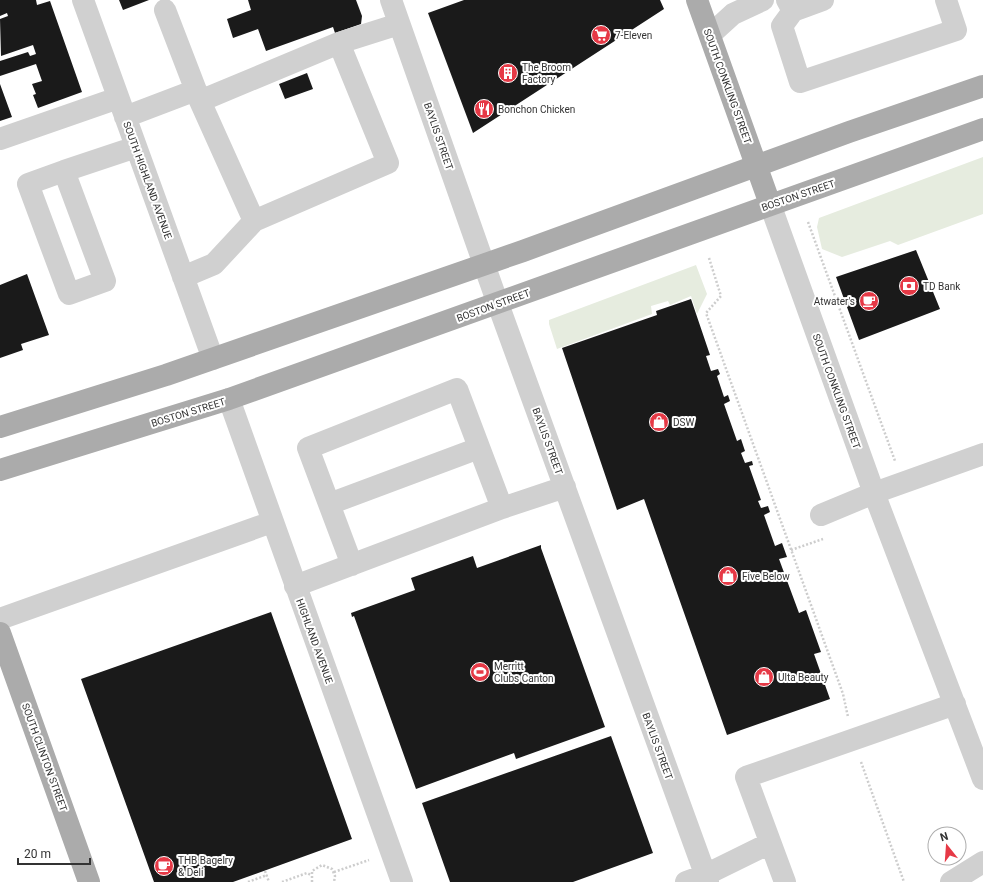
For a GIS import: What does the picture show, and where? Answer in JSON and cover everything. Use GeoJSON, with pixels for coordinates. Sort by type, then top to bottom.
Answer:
{"type":"FeatureCollection","features":[{"type":"Feature","properties":{"kind":"main road","name":"SOUTH CONKLING STREET"},"geometry":{"type":"LineString","coordinates":[[697,0],[770,204]]}},
{"type":"Feature","properties":{"kind":"main road"},"geometry":{"type":"LineString","coordinates":[[0,427],[159,378],[485,264],[922,106],[983,86]]}},
{"type":"Feature","properties":{"kind":"main road","name":"BOSTON STREET"},"geometry":{"type":"LineString","coordinates":[[0,470],[229,399],[498,304],[770,204],[983,129]]}},
{"type":"Feature","properties":{"kind":"main road","name":"SOUTH CLINTON STREET"},"geometry":{"type":"LineString","coordinates":[[0,633],[90,882]]}},
{"type":"Feature","properties":{"kind":"street","name":"SOUTH HIGHLAND AVENUE"},"geometry":{"type":"LineString","coordinates":[[83,0],[212,359]]}},
{"type":"Feature","properties":{"kind":"street","name":"BAYLIS STREET"},"geometry":{"type":"LineString","coordinates":[[391,0],[498,304],[565,487],[700,880]]}},
{"type":"Feature","properties":{"kind":"street"},"geometry":{"type":"LineString","coordinates":[[710,35],[733,14],[763,0]]}},
{"type":"Feature","properties":{"kind":"street"},"geometry":{"type":"LineString","coordinates":[[823,0],[790,6],[782,26],[800,82],[956,30],[946,0]]}},
{"type":"Feature","properties":{"kind":"street"},"geometry":{"type":"LineString","coordinates":[[165,10],[198,95],[254,221]]}},
{"type":"Feature","properties":{"kind":"street"},"geometry":{"type":"LineString","coordinates":[[0,139],[122,108],[198,95],[339,43],[399,24]]}},
{"type":"Feature","properties":{"kind":"street"},"geometry":{"type":"LineString","coordinates":[[183,277],[214,264],[254,221],[388,163],[339,43]]}},
{"type":"Feature","properties":{"kind":"street"},"geometry":{"type":"LineString","coordinates":[[64,171],[105,281],[69,294],[28,184],[64,171],[136,148]]}},
{"type":"Feature","properties":{"kind":"street","name":"SOUTH CONKLING STREET"},"geometry":{"type":"LineString","coordinates":[[770,204],[874,493],[983,779]]}},
{"type":"Feature","properties":{"kind":"street"},"geometry":{"type":"LineString","coordinates":[[352,565],[308,448],[457,389],[502,508]]}},
{"type":"Feature","properties":{"kind":"street","name":"HIGHLAND AVENUE"},"geometry":{"type":"LineString","coordinates":[[229,399],[294,586],[402,882]]}},
{"type":"Feature","properties":{"kind":"street"},"geometry":{"type":"LineString","coordinates":[[329,504],[479,448]]}},
{"type":"Feature","properties":{"kind":"street"},"geometry":{"type":"LineString","coordinates":[[821,515],[874,493],[983,454]]}},
{"type":"Feature","properties":{"kind":"street"},"geometry":{"type":"LineString","coordinates":[[294,586],[502,508],[565,487]]}},
{"type":"Feature","properties":{"kind":"street"},"geometry":{"type":"LineString","coordinates":[[0,619],[272,522]]}},
{"type":"Feature","properties":{"kind":"street"},"geometry":{"type":"LineString","coordinates":[[785,882],[746,777],[854,741],[955,704]]}},
{"type":"Feature","properties":{"kind":"street"},"geometry":{"type":"LineString","coordinates":[[700,880],[770,843]]}},
{"type":"Feature","properties":{"kind":"street"},"geometry":{"type":"LineString","coordinates":[[951,882],[983,862]]}},
{"type":"Feature","properties":{"kind":"path"},"geometry":{"type":"LineString","coordinates":[[808,222],[896,464],[899,484]]}},
{"type":"Feature","properties":{"kind":"path"},"geometry":{"type":"LineString","coordinates":[[708,258],[721,296],[706,313],[843,694],[854,741],[904,882]]}},
{"type":"Feature","properties":{"kind":"path"},"geometry":{"type":"LineString","coordinates":[[334,872],[369,860]]}},
{"type":"Feature","properties":{"kind":"path"},"geometry":{"type":"LineString","coordinates":[[312,882],[311,875],[315,868],[322,865],[329,867],[334,872],[334,882]]}},
{"type":"Feature","properties":{"kind":"path"},"geometry":{"type":"LineString","coordinates":[[265,871],[268,882]]}},
{"type":"Feature","properties":{"kind":"path"},"geometry":{"type":"LineString","coordinates":[[282,882],[307,873],[311,875]]}},
{"type":"Feature","properties":{"kind":"path"},"geometry":{"type":"LineString","coordinates":[[248,882],[266,876]]}},
{"type":"Feature","properties":{"kind":"shaded area"},"geometry":{"type":"Polygon","coordinates":[[[983,157],[983,214],[898,245],[890,241],[842,257],[822,249],[817,227],[819,218],[983,157]]]}},
{"type":"Feature","properties":{"kind":"shaded area"},"geometry":{"type":"Polygon","coordinates":[[[696,265],[707,294],[697,314],[691,296],[670,305],[668,301],[651,306],[652,314],[557,349],[549,320],[696,265]]]}},
{"type":"Feature","properties":{"kind":"building"},"geometry":{"type":"Polygon","coordinates":[[[0,0],[36,0],[37,5],[50,1],[82,92],[38,108],[33,95],[36,94],[32,84],[42,81],[36,64],[0,76],[0,61],[28,52],[30,56],[36,54],[33,45],[1,56],[0,19],[8,16],[7,13],[0,16],[0,0]]]}},
{"type":"Feature","properties":{"kind":"building"},"geometry":{"type":"Polygon","coordinates":[[[119,0],[149,0],[123,10],[119,0]]]}},
{"type":"Feature","properties":{"kind":"building"},"geometry":{"type":"Polygon","coordinates":[[[248,0],[356,0],[362,16],[361,24],[335,33],[333,27],[266,51],[258,29],[233,38],[227,19],[251,10],[248,0]]]}},
{"type":"Feature","properties":{"kind":"building","name":"The Broom Factory"},"geometry":{"type":"Polygon","coordinates":[[[464,0],[660,0],[664,9],[473,133],[428,13],[464,0]]]}},
{"type":"Feature","properties":{"kind":"building"},"geometry":{"type":"Polygon","coordinates":[[[307,73],[313,89],[285,99],[279,84],[307,73]]]}},
{"type":"Feature","properties":{"kind":"building"},"geometry":{"type":"Polygon","coordinates":[[[0,84],[12,117],[0,121],[0,84]]]}},
{"type":"Feature","properties":{"kind":"building"},"geometry":{"type":"Polygon","coordinates":[[[916,250],[940,309],[859,340],[836,277],[916,250]]]}},
{"type":"Feature","properties":{"kind":"building"},"geometry":{"type":"Polygon","coordinates":[[[27,274],[49,335],[21,344],[23,350],[0,358],[0,285],[27,274]]]}},
{"type":"Feature","properties":{"kind":"building"},"geometry":{"type":"Polygon","coordinates":[[[691,299],[710,355],[706,356],[711,371],[718,369],[720,374],[717,376],[724,397],[728,395],[730,401],[724,404],[737,441],[741,439],[745,451],[741,453],[745,463],[752,461],[753,465],[749,466],[761,500],[758,501],[761,508],[768,506],[770,512],[764,515],[775,546],[782,543],[787,557],[779,559],[799,613],[806,610],[821,652],[814,654],[830,699],[727,735],[644,499],[617,510],[562,348],[657,315],[656,311],[691,299]]]}},
{"type":"Feature","properties":{"kind":"building","name":"Merritt Clubs Canton"},"geometry":{"type":"Polygon","coordinates":[[[541,545],[605,727],[516,759],[514,753],[416,789],[354,616],[352,617],[351,613],[415,590],[411,578],[473,556],[477,568],[541,545]]]}},
{"type":"Feature","properties":{"kind":"building"},"geometry":{"type":"Polygon","coordinates":[[[271,612],[352,839],[233,882],[154,882],[81,679],[271,612]]]}},
{"type":"Feature","properties":{"kind":"building"},"geometry":{"type":"Polygon","coordinates":[[[611,736],[653,853],[573,882],[450,882],[422,803],[611,736]]]}},
{"type":"Feature","properties":{"kind":"place","name":"7-Eleven"},"geometry":{"type":"Point","coordinates":[601,35]}},
{"type":"Feature","properties":{"kind":"place","name":"The Broom Factory"},"geometry":{"type":"Point","coordinates":[508,73]}},
{"type":"Feature","properties":{"kind":"place","name":"Bonchon Chicken"},"geometry":{"type":"Point","coordinates":[484,109]}},
{"type":"Feature","properties":{"kind":"place","name":"TD Bank"},"geometry":{"type":"Point","coordinates":[909,286]}},
{"type":"Feature","properties":{"kind":"place","name":"Atwater's"},"geometry":{"type":"Point","coordinates":[869,301]}},
{"type":"Feature","properties":{"kind":"place","name":"DSW"},"geometry":{"type":"Point","coordinates":[659,422]}},
{"type":"Feature","properties":{"kind":"place","name":"Five Below"},"geometry":{"type":"Point","coordinates":[728,576]}},
{"type":"Feature","properties":{"kind":"place","name":"Merritt Clubs Canton"},"geometry":{"type":"Point","coordinates":[480,672]}},
{"type":"Feature","properties":{"kind":"place","name":"Ulta Beauty"},"geometry":{"type":"Point","coordinates":[764,677]}},
{"type":"Feature","properties":{"kind":"place","name":"THB Bagelry & Deli"},"geometry":{"type":"Point","coordinates":[164,866]}}]}
